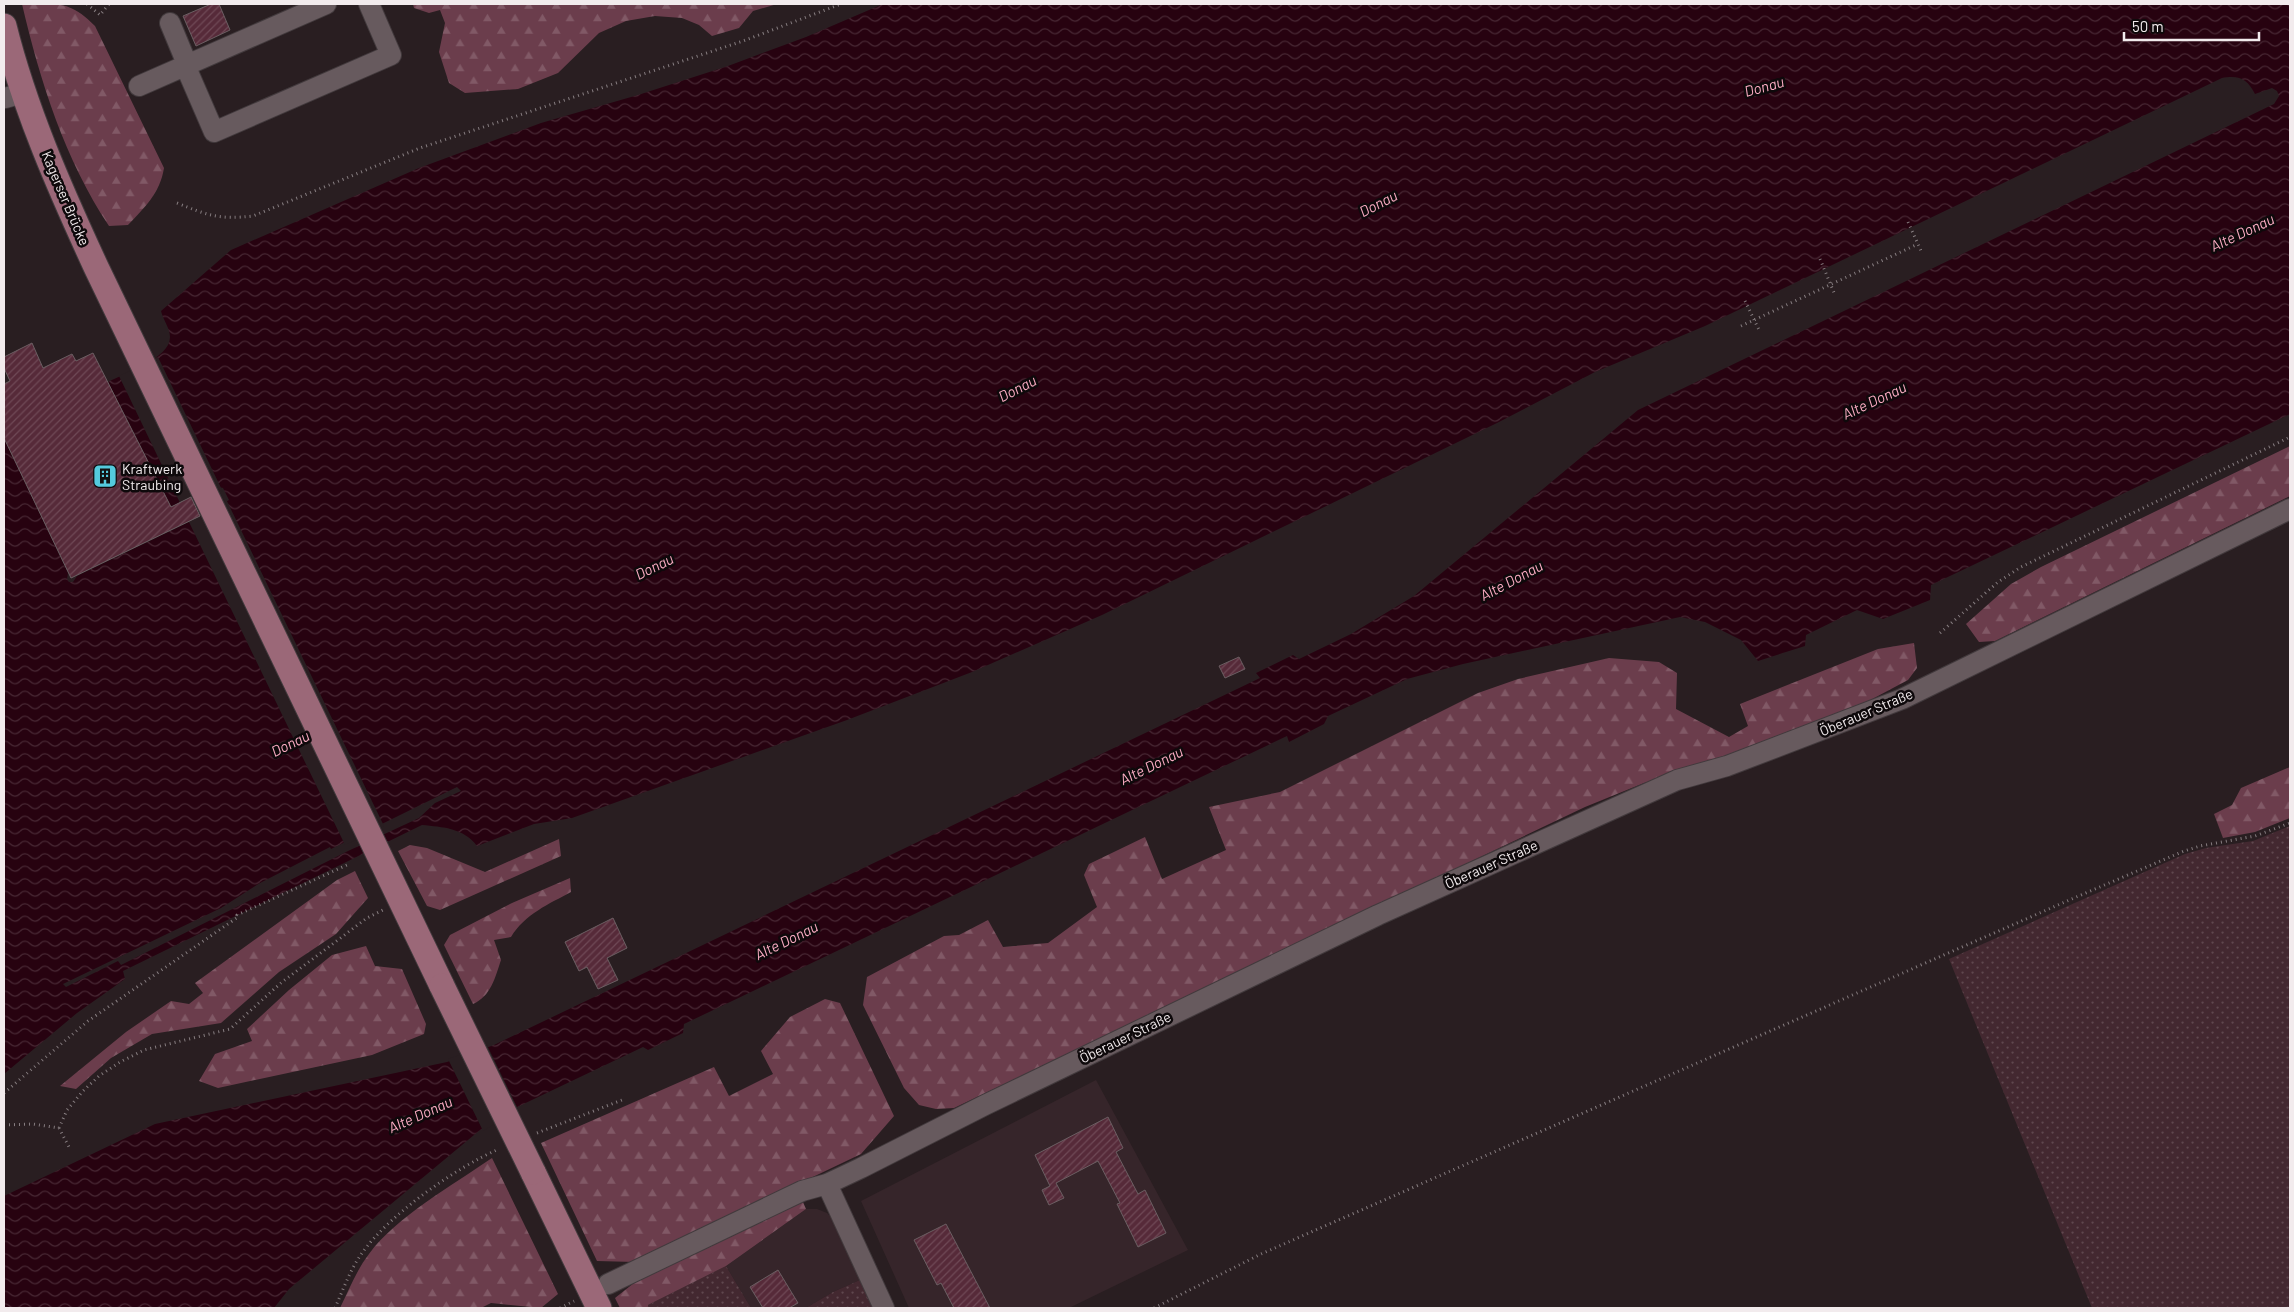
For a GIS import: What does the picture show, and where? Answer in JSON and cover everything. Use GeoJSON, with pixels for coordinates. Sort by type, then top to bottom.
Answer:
{"type":"FeatureCollection","features":[{"type":"Feature","properties":{"kind":"main road","name":"Kagerser Brücke"},"geometry":{"type":"LineString","coordinates":[[4,26],[14,96],[598,1308]]}},
{"type":"Feature","properties":{"kind":"street"},"geometry":{"type":"LineString","coordinates":[[139,86],[326,4]]}},
{"type":"Feature","properties":{"kind":"street"},"geometry":{"type":"LineString","coordinates":[[170,23],[214,132],[391,55],[369,4]]}},
{"type":"Feature","properties":{"kind":"street","name":"Öberauer Straße"},"geometry":{"type":"LineString","coordinates":[[590,1290],[802,1191],[826,1184],[1378,915],[1677,780],[1744,759],[1902,699],[2290,509]]}},
{"type":"Feature","properties":{"kind":"street"},"geometry":{"type":"LineString","coordinates":[[826,1184],[884,1308]]}},
{"type":"Feature","properties":{"kind":"path"},"geometry":{"type":"LineString","coordinates":[[87,4],[100,15],[108,4]]}},
{"type":"Feature","properties":{"kind":"path"},"geometry":{"type":"LineString","coordinates":[[177,203],[207,216],[230,219],[253,216],[429,144],[743,41],[841,4]]}},
{"type":"Feature","properties":{"kind":"path"},"geometry":{"type":"LineString","coordinates":[[1908,222],[1922,253]]}},
{"type":"Feature","properties":{"kind":"path"},"geometry":{"type":"LineString","coordinates":[[1741,326],[1918,244]]}},
{"type":"Feature","properties":{"kind":"path"},"geometry":{"type":"LineString","coordinates":[[1820,259],[1836,294]]}},
{"type":"Feature","properties":{"kind":"path"},"geometry":{"type":"LineString","coordinates":[[1745,301],[1759,330]]}},
{"type":"Feature","properties":{"kind":"path"},"geometry":{"type":"LineString","coordinates":[[1940,633],[1998,582],[2021,567],[2290,437]]}},
{"type":"Feature","properties":{"kind":"path"},"geometry":{"type":"LineString","coordinates":[[1154,1308],[1261,1254],[2184,851],[2200,846],[2255,836],[2290,823]]}},
{"type":"Feature","properties":{"kind":"path"},"geometry":{"type":"LineString","coordinates":[[4,1093],[88,1021],[238,917],[237,915],[347,865]]}},
{"type":"Feature","properties":{"kind":"path"},"geometry":{"type":"LineString","coordinates":[[59,1128],[67,1110],[83,1091],[113,1066],[144,1050],[230,1029],[282,982],[367,918],[383,910]]}},
{"type":"Feature","properties":{"kind":"path"},"geometry":{"type":"LineString","coordinates":[[533,1134],[622,1100]]}},
{"type":"Feature","properties":{"kind":"path"},"geometry":{"type":"LineString","coordinates":[[4,1126],[33,1124],[59,1128]]}},
{"type":"Feature","properties":{"kind":"path"},"geometry":{"type":"LineString","coordinates":[[59,1128],[69,1147]]}},
{"type":"Feature","properties":{"kind":"path"},"geometry":{"type":"LineString","coordinates":[[335,1308],[358,1259],[375,1237],[397,1216],[450,1176],[507,1145]]}},
{"type":"Feature","properties":{"kind":"path"},"geometry":{"type":"LineString","coordinates":[[560,1308],[590,1290]]}},
{"type":"Feature","properties":{"kind":"shaded area"},"geometry":{"type":"Polygon","coordinates":[[[2290,826],[2290,1308],[2092,1308],[1949,959],[2185,854],[2206,848],[2253,841],[2290,826]]]}},
{"type":"Feature","properties":{"kind":"shaded area"},"geometry":{"type":"Polygon","coordinates":[[[1096,1080],[1188,1250],[1069,1308],[909,1308],[861,1201],[1096,1080]]]}},
{"type":"Feature","properties":{"kind":"shaded area"},"geometry":{"type":"Polygon","coordinates":[[[806,1209],[817,1209],[827,1213],[834,1220],[862,1279],[833,1292],[806,1308],[751,1308],[726,1266],[806,1209]]]}},
{"type":"Feature","properties":{"kind":"shaded area"},"geometry":{"type":"Polygon","coordinates":[[[726,1266],[751,1308],[648,1308],[648,1305],[726,1266]]]}},
{"type":"Feature","properties":{"kind":"shaded area"},"geometry":{"type":"Polygon","coordinates":[[[862,1279],[876,1308],[806,1308],[833,1292],[862,1279]]]}},
{"type":"Feature","properties":{"kind":"green space"},"geometry":{"type":"Polygon","coordinates":[[[22,4],[62,5],[78,12],[95,26],[164,168],[155,192],[146,206],[128,225],[109,226],[79,174],[46,91],[22,4]]]}},
{"type":"Feature","properties":{"kind":"green space"},"geometry":{"type":"Polygon","coordinates":[[[413,4],[777,4],[753,11],[739,28],[712,36],[699,25],[682,18],[655,16],[626,21],[599,33],[558,73],[518,89],[465,93],[449,83],[439,52],[445,23],[440,10],[429,13],[414,8],[413,4]]]}},
{"type":"Feature","properties":{"kind":"green space"},"geometry":{"type":"Polygon","coordinates":[[[2290,446],[2290,496],[1995,641],[1979,642],[1966,624],[2011,584],[2041,567],[2290,446]]]}},
{"type":"Feature","properties":{"kind":"green space"},"geometry":{"type":"Polygon","coordinates":[[[1914,643],[1917,668],[1908,680],[1861,705],[1715,761],[1644,783],[1585,807],[954,1108],[936,1109],[919,1105],[904,1088],[863,1005],[867,977],[944,936],[959,935],[988,920],[1003,947],[1048,943],[1097,907],[1084,875],[1089,864],[1145,837],[1162,879],[1226,850],[1209,807],[1280,792],[1478,693],[1518,679],[1609,658],[1659,662],[1677,673],[1676,709],[1729,737],[1748,726],[1740,704],[1878,649],[1914,643]]]}},
{"type":"Feature","properties":{"kind":"green space"},"geometry":{"type":"Polygon","coordinates":[[[2290,767],[2290,818],[2255,832],[2223,838],[2214,814],[2232,805],[2241,788],[2290,767]]]}},
{"type":"Feature","properties":{"kind":"green space"},"geometry":{"type":"Polygon","coordinates":[[[559,839],[561,856],[440,910],[427,906],[398,851],[410,845],[427,848],[485,872],[559,839]]]}},
{"type":"Feature","properties":{"kind":"green space"},"geometry":{"type":"Polygon","coordinates":[[[355,871],[368,898],[336,934],[279,972],[221,1023],[152,1034],[111,1058],[76,1089],[60,1086],[126,1032],[171,1001],[189,1004],[203,993],[195,983],[337,880],[355,871]]]}},
{"type":"Feature","properties":{"kind":"green space"},"geometry":{"type":"Polygon","coordinates":[[[570,878],[571,892],[530,916],[511,937],[494,940],[501,960],[499,967],[488,991],[479,1001],[473,1004],[444,945],[450,935],[512,903],[570,878]]]}},
{"type":"Feature","properties":{"kind":"green space"},"geometry":{"type":"Polygon","coordinates":[[[366,946],[375,966],[402,969],[426,1024],[424,1034],[372,1055],[218,1088],[199,1081],[215,1054],[252,1041],[247,1029],[289,990],[332,955],[366,946]]]}},
{"type":"Feature","properties":{"kind":"green space"},"geometry":{"type":"Polygon","coordinates":[[[825,999],[840,1003],[894,1116],[861,1154],[635,1262],[597,1261],[541,1143],[714,1067],[729,1096],[773,1074],[761,1051],[790,1017],[825,999]]]}},
{"type":"Feature","properties":{"kind":"green space"},"geometry":{"type":"Polygon","coordinates":[[[492,1158],[558,1294],[541,1308],[491,1303],[481,1308],[340,1308],[360,1267],[380,1240],[426,1202],[492,1158]]]}},
{"type":"Feature","properties":{"kind":"green space"},"geometry":{"type":"Polygon","coordinates":[[[802,1200],[806,1209],[726,1266],[648,1305],[648,1308],[620,1308],[615,1298],[639,1279],[802,1200]]]}},
{"type":"Feature","properties":{"kind":"water"},"geometry":{"type":"Polygon","coordinates":[[[883,4],[2290,4],[2290,414],[1931,585],[1930,600],[1883,619],[1857,610],[1806,635],[1805,646],[1758,661],[1741,640],[1705,622],[1680,617],[1463,664],[1407,679],[1328,716],[1324,724],[1289,742],[1287,736],[684,1024],[683,1033],[648,1050],[643,1047],[513,1109],[480,1130],[289,1289],[274,1308],[4,1308],[4,1196],[155,1124],[447,1062],[494,1045],[1260,678],[1256,673],[1293,655],[1299,659],[1351,634],[1414,596],[1638,410],[2274,104],[2279,96],[2277,91],[2272,88],[2255,94],[2242,79],[2234,77],[2222,78],[1705,326],[1595,372],[1497,423],[1102,615],[972,672],[847,720],[572,818],[534,824],[477,846],[466,835],[459,832],[422,825],[123,971],[125,979],[77,1013],[4,1074],[4,438],[68,573],[67,579],[69,582],[73,582],[77,576],[189,522],[229,500],[223,488],[215,486],[171,507],[108,382],[155,359],[163,352],[168,345],[170,337],[161,311],[231,250],[419,168],[541,123],[728,66],[806,37],[883,4]],[[457,787],[331,849],[330,847],[260,883],[221,908],[63,984],[66,987],[118,961],[121,965],[348,851],[419,818],[435,803],[461,791],[457,787]]]}},
{"type":"Feature","properties":{"kind":"pier"},"geometry":{"type":"Polygon","coordinates":[[[158,357],[223,492],[216,488],[181,505],[119,376],[158,357]]]}},
{"type":"Feature","properties":{"kind":"pier"},"geometry":{"type":"Polygon","coordinates":[[[226,499],[384,826],[345,845],[188,520],[226,499]]]}},
{"type":"Feature","properties":{"kind":"pier"},"geometry":{"type":"Polygon","coordinates":[[[487,1045],[518,1109],[483,1131],[448,1059],[487,1045]]]}},
{"type":"Feature","properties":{"kind":"building"},"geometry":{"type":"Polygon","coordinates":[[[211,4],[219,4],[230,30],[196,46],[183,16],[211,4]]]}},
{"type":"Feature","properties":{"kind":"building"},"geometry":{"type":"Polygon","coordinates":[[[32,343],[43,368],[72,354],[76,361],[93,353],[171,507],[191,497],[200,516],[71,578],[4,438],[4,384],[10,381],[4,368],[4,357],[32,343]]]}},
{"type":"Feature","properties":{"kind":"building"},"geometry":{"type":"Polygon","coordinates":[[[1239,657],[1245,669],[1225,678],[1219,666],[1239,657]]]}},
{"type":"Feature","properties":{"kind":"building"},"geometry":{"type":"Polygon","coordinates":[[[613,918],[627,948],[607,958],[618,980],[598,989],[587,967],[579,971],[565,942],[613,918]]]}},
{"type":"Feature","properties":{"kind":"building"},"geometry":{"type":"Polygon","coordinates":[[[1108,1117],[1123,1148],[1116,1152],[1138,1194],[1145,1190],[1166,1233],[1138,1247],[1117,1204],[1120,1203],[1098,1161],[1056,1183],[1064,1198],[1049,1205],[1042,1190],[1050,1186],[1035,1155],[1108,1117]]]}},
{"type":"Feature","properties":{"kind":"building"},"geometry":{"type":"Polygon","coordinates":[[[946,1224],[990,1308],[954,1308],[941,1283],[937,1285],[914,1240],[946,1224]]]}},
{"type":"Feature","properties":{"kind":"building"},"geometry":{"type":"Polygon","coordinates":[[[778,1270],[798,1303],[789,1308],[763,1308],[750,1287],[778,1270]]]}},
{"type":"Feature","properties":{"kind":"place","name":"Kraftwerk Straubing"},"geometry":{"type":"Point","coordinates":[105,476]}},
{"type":"Feature","properties":{"kind":"water label","name":"Donau"},"geometry":{"type":"Point","coordinates":[1764,86]}},
{"type":"Feature","properties":{"kind":"water label","name":"Donau"},"geometry":{"type":"Point","coordinates":[1378,203]}},
{"type":"Feature","properties":{"kind":"water label","name":"Alte Donau"},"geometry":{"type":"Point","coordinates":[2242,232]}},
{"type":"Feature","properties":{"kind":"water label","name":"Donau"},"geometry":{"type":"Point","coordinates":[1017,388]}},
{"type":"Feature","properties":{"kind":"water label","name":"Alte Donau"},"geometry":{"type":"Point","coordinates":[1874,400]}},
{"type":"Feature","properties":{"kind":"water label","name":"Donau"},"geometry":{"type":"Point","coordinates":[654,566]}},
{"type":"Feature","properties":{"kind":"water label","name":"Alte Donau"},"geometry":{"type":"Point","coordinates":[1511,580]}},
{"type":"Feature","properties":{"kind":"water label","name":"Donau"},"geometry":{"type":"Point","coordinates":[290,743]}},
{"type":"Feature","properties":{"kind":"water label","name":"Alte Donau"},"geometry":{"type":"Point","coordinates":[1151,765]}},
{"type":"Feature","properties":{"kind":"water label","name":"Alte Donau"},"geometry":{"type":"Point","coordinates":[786,940]}},
{"type":"Feature","properties":{"kind":"water label","name":"Alte Donau"},"geometry":{"type":"Point","coordinates":[420,1114]}}]}
